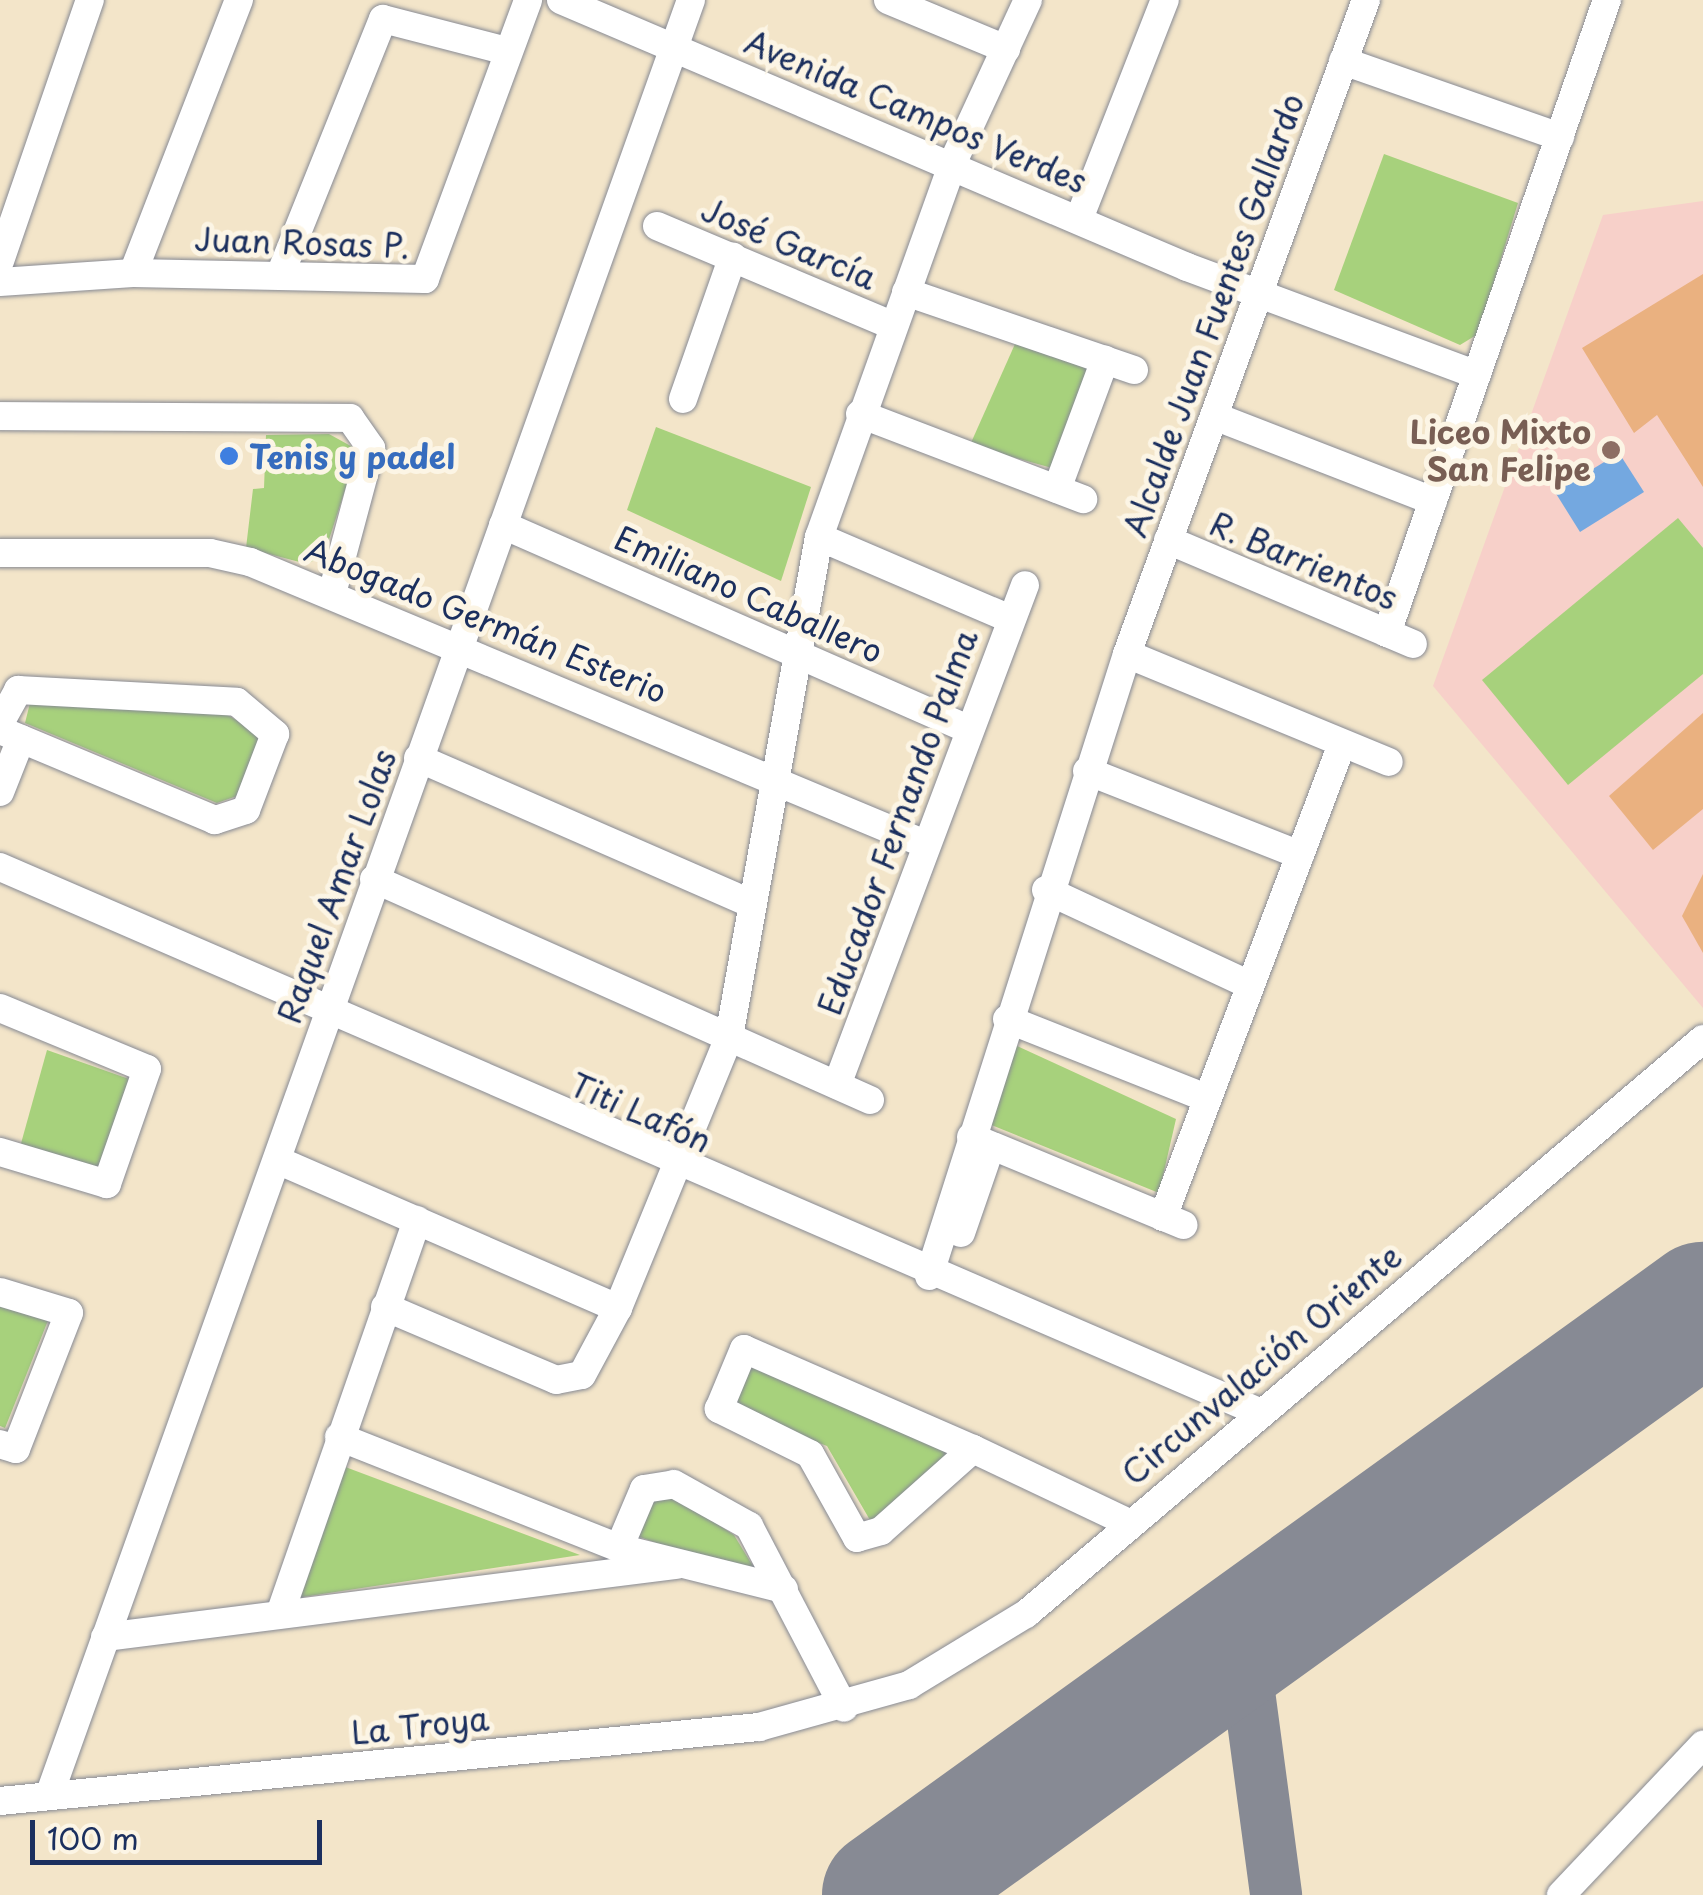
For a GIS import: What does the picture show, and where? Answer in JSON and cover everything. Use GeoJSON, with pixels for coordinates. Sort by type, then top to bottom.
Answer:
{"type":"FeatureCollection","features":[{"type":"Feature","properties":{"kind":"street"},"geometry":{"type":"LineString","coordinates":[[0,261],[90,0]]}},
{"type":"Feature","properties":{"kind":"street"},"geometry":{"type":"LineString","coordinates":[[133,273],[239,0]]}},
{"type":"Feature","properties":{"kind":"street","name":"Juan Rosas P."},"geometry":{"type":"LineString","coordinates":[[0,282],[133,273],[425,279],[528,0]]}},
{"type":"Feature","properties":{"kind":"street","name":"Avenida Campos Verdes"},"geometry":{"type":"LineString","coordinates":[[561,0],[954,160],[1186,267],[1260,288],[1477,374]]}},
{"type":"Feature","properties":{"kind":"street","name":"Raquel Amar Lolas"},"geometry":{"type":"LineString","coordinates":[[50,1796],[374,879],[691,0]]}},
{"type":"Feature","properties":{"kind":"street"},"geometry":{"type":"LineString","coordinates":[[888,0],[1006,50]]}},
{"type":"Feature","properties":{"kind":"street"},"geometry":{"type":"LineString","coordinates":[[386,1307],[556,1380],[582,1374],[618,1308],[729,1037],[795,651],[819,537],[954,160],[1028,0]]}},
{"type":"Feature","properties":{"kind":"street"},"geometry":{"type":"LineString","coordinates":[[1079,219],[1165,0]]}},
{"type":"Feature","properties":{"kind":"street","name":"Alcalde Juan Fuentes Gallardo"},"geometry":{"type":"LineString","coordinates":[[936,1279],[981,1142],[1008,1019],[1046,890],[1127,654],[1366,0]]}},
{"type":"Feature","properties":{"kind":"street"},"geometry":{"type":"LineString","coordinates":[[1214,416],[1433,501],[1560,137],[1603,1]]}},
{"type":"Feature","properties":{"kind":"street"},"geometry":{"type":"LineString","coordinates":[[280,275],[383,19],[507,51]]}},
{"type":"Feature","properties":{"kind":"street"},"geometry":{"type":"LineString","coordinates":[[1343,61],[1560,137]]}},
{"type":"Feature","properties":{"kind":"street","name":"José García"},"geometry":{"type":"LineString","coordinates":[[657,226],[894,326]]}},
{"type":"Feature","properties":{"kind":"street"},"geometry":{"type":"LineString","coordinates":[[683,399],[733,256]]}},
{"type":"Feature","properties":{"kind":"street"},"geometry":{"type":"LineString","coordinates":[[906,292],[1134,370]]}},
{"type":"Feature","properties":{"kind":"street"},"geometry":{"type":"LineString","coordinates":[[860,414],[1070,494],[1105,360]]}},
{"type":"Feature","properties":{"kind":"street"},"geometry":{"type":"LineString","coordinates":[[0,416],[350,418],[365,429],[370,460],[332,594]]}},
{"type":"Feature","properties":{"kind":"street","name":"R. Barrientos"},"geometry":{"type":"LineString","coordinates":[[1168,540],[1400,639],[1433,501]]}},
{"type":"Feature","properties":{"kind":"street","name":"Emiliano Caballero"},"geometry":{"type":"LineString","coordinates":[[502,525],[968,728]]}},
{"type":"Feature","properties":{"kind":"street"},"geometry":{"type":"LineString","coordinates":[[819,537],[1010,619]]}},
{"type":"Feature","properties":{"kind":"street","name":"Abogado Germán Esterio"},"geometry":{"type":"LineString","coordinates":[[0,553],[210,553],[332,594],[460,644],[925,844]]}},
{"type":"Feature","properties":{"kind":"street","name":"Educador Fernando Palma"},"geometry":{"type":"LineString","coordinates":[[837,1086],[1025,584]]}},
{"type":"Feature","properties":{"kind":"street"},"geometry":{"type":"LineString","coordinates":[[1127,654],[1389,762]]}},
{"type":"Feature","properties":{"kind":"street"},"geometry":{"type":"LineString","coordinates":[[0,792],[7,731],[18,690],[237,702],[274,734],[246,810],[215,820],[7,731]]}},
{"type":"Feature","properties":{"kind":"street"},"geometry":{"type":"LineString","coordinates":[[981,1142],[1173,1221],[1207,1098],[1342,744]]}},
{"type":"Feature","properties":{"kind":"street"},"geometry":{"type":"LineString","coordinates":[[418,758],[752,904]]}},
{"type":"Feature","properties":{"kind":"street"},"geometry":{"type":"LineString","coordinates":[[1087,772],[1300,855]]}},
{"type":"Feature","properties":{"kind":"street","name":"Titi Lafón"},"geometry":{"type":"LineString","coordinates":[[0,867],[936,1279],[1258,1412]]}},
{"type":"Feature","properties":{"kind":"street"},"geometry":{"type":"LineString","coordinates":[[374,879],[870,1100]]}},
{"type":"Feature","properties":{"kind":"street"},"geometry":{"type":"LineString","coordinates":[[1046,890],[1250,985]]}},
{"type":"Feature","properties":{"kind":"street"},"geometry":{"type":"LineString","coordinates":[[0,1008],[147,1068],[108,1184],[0,1152]]}},
{"type":"Feature","properties":{"kind":"street"},"geometry":{"type":"LineString","coordinates":[[1008,1019],[1207,1098]]}},
{"type":"Feature","properties":{"kind":"street","name":"Circunvalación Oriente"},"geometry":{"type":"LineString","coordinates":[[836,1711],[924,1678],[998,1635],[1127,1522],[1703,1039]]}},
{"type":"Feature","properties":{"kind":"street"},"geometry":{"type":"LineString","coordinates":[[277,1160],[618,1308]]}},
{"type":"Feature","properties":{"kind":"street"},"geometry":{"type":"LineString","coordinates":[[280,1614],[416,1220]]}},
{"type":"Feature","properties":{"kind":"street"},"geometry":{"type":"LineString","coordinates":[[0,1292],[69,1313],[16,1449],[0,1444]]}},
{"type":"Feature","properties":{"kind":"street"},"geometry":{"type":"LineString","coordinates":[[973,1450],[881,1531],[857,1538],[810,1454],[724,1419],[718,1409],[744,1350],[973,1450],[1127,1522]]}},
{"type":"Feature","properties":{"kind":"street"},"geometry":{"type":"LineString","coordinates":[[339,1437],[619,1548],[778,1590]]}},
{"type":"Feature","properties":{"kind":"street"},"geometry":{"type":"LineString","coordinates":[[619,1548],[644,1489],[674,1484],[750,1526],[836,1711]]}},
{"type":"Feature","properties":{"kind":"street"},"geometry":{"type":"LineString","coordinates":[[104,1637],[676,1564]]}},
{"type":"Feature","properties":{"kind":"street","name":"La Troya"},"geometry":{"type":"LineString","coordinates":[[0,1801],[836,1711]]}},
{"type":"Feature","properties":{"kind":"street"},"geometry":{"type":"LineString","coordinates":[[1561,1895],[1703,1745]]}},
{"type":"Feature","properties":{"kind":"shaded area","name":"Liceo Mixto San Felipe"},"geometry":{"type":"Polygon","coordinates":[[[1703,201],[1703,1008],[1433,686],[1603,215],[1703,201]]]}},
{"type":"Feature","properties":{"kind":"green space"},"geometry":{"type":"Polygon","coordinates":[[[1384,154],[1518,203],[1478,334],[1460,345],[1334,290],[1384,154]]]}},
{"type":"Feature","properties":{"kind":"green space"},"geometry":{"type":"Polygon","coordinates":[[[1015,344],[1089,368],[1052,468],[970,445],[1015,344]]]}},
{"type":"Feature","properties":{"kind":"green space"},"geometry":{"type":"Polygon","coordinates":[[[656,427],[811,487],[781,581],[627,510],[656,427]]]}},
{"type":"Feature","properties":{"kind":"green space"},"geometry":{"type":"Polygon","coordinates":[[[329,434],[358,450],[324,555],[307,564],[246,548],[253,489],[264,488],[266,435],[329,434]]]}},
{"type":"Feature","properties":{"kind":"green space"},"geometry":{"type":"Polygon","coordinates":[[[1678,518],[1703,548],[1703,674],[1568,785],[1482,680],[1678,518]]]}},
{"type":"Feature","properties":{"kind":"green space"},"geometry":{"type":"Polygon","coordinates":[[[30,703],[221,711],[261,735],[237,796],[217,803],[25,723],[30,703]]]}},
{"type":"Feature","properties":{"kind":"green space"},"geometry":{"type":"Polygon","coordinates":[[[1015,1045],[1176,1119],[1159,1193],[984,1122],[1015,1045]]]}},
{"type":"Feature","properties":{"kind":"green space"},"geometry":{"type":"Polygon","coordinates":[[[47,1050],[129,1079],[102,1168],[20,1147],[47,1050]]]}},
{"type":"Feature","properties":{"kind":"green space"},"geometry":{"type":"Polygon","coordinates":[[[0,1301],[49,1318],[5,1428],[0,1426],[0,1301]]]}},
{"type":"Feature","properties":{"kind":"green space"},"geometry":{"type":"Polygon","coordinates":[[[748,1360],[960,1449],[874,1527],[827,1446],[726,1407],[748,1360]]]}},
{"type":"Feature","properties":{"kind":"green space"},"geometry":{"type":"Polygon","coordinates":[[[340,1465],[580,1555],[296,1598],[340,1465]]]}},
{"type":"Feature","properties":{"kind":"green space"},"geometry":{"type":"Polygon","coordinates":[[[665,1490],[734,1535],[762,1581],[637,1536],[651,1497],[665,1490]]]}},
{"type":"Feature","properties":{"kind":"water"},"geometry":{"type":"Polygon","coordinates":[[[1619,453],[1644,492],[1580,532],[1555,492],[1619,453]]]}},
{"type":"Feature","properties":{"kind":"building"},"geometry":{"type":"Polygon","coordinates":[[[1703,274],[1703,487],[1657,415],[1634,433],[1582,348],[1703,274]]]}},
{"type":"Feature","properties":{"kind":"building"},"geometry":{"type":"Polygon","coordinates":[[[1703,713],[1703,809],[1653,850],[1609,796],[1703,713]]]}},
{"type":"Feature","properties":{"kind":"building"},"geometry":{"type":"Polygon","coordinates":[[[1703,874],[1703,953],[1682,916],[1703,874]]]}},
{"type":"Feature","properties":{"kind":"taxiway"},"geometry":{"type":"LineString","coordinates":[[1242,1639],[1276,1895]]}},
{"type":"Feature","properties":{"kind":"runway"},"geometry":{"type":"LineString","coordinates":[[887,1895],[1703,1307]]}},
{"type":"Feature","properties":{"kind":"place","name":"Liceo Mixto San Felipe"},"geometry":{"type":"Point","coordinates":[1611,450]}},
{"type":"Feature","properties":{"kind":"place","name":"Tenis y padel"},"geometry":{"type":"Point","coordinates":[229,456]}}]}
